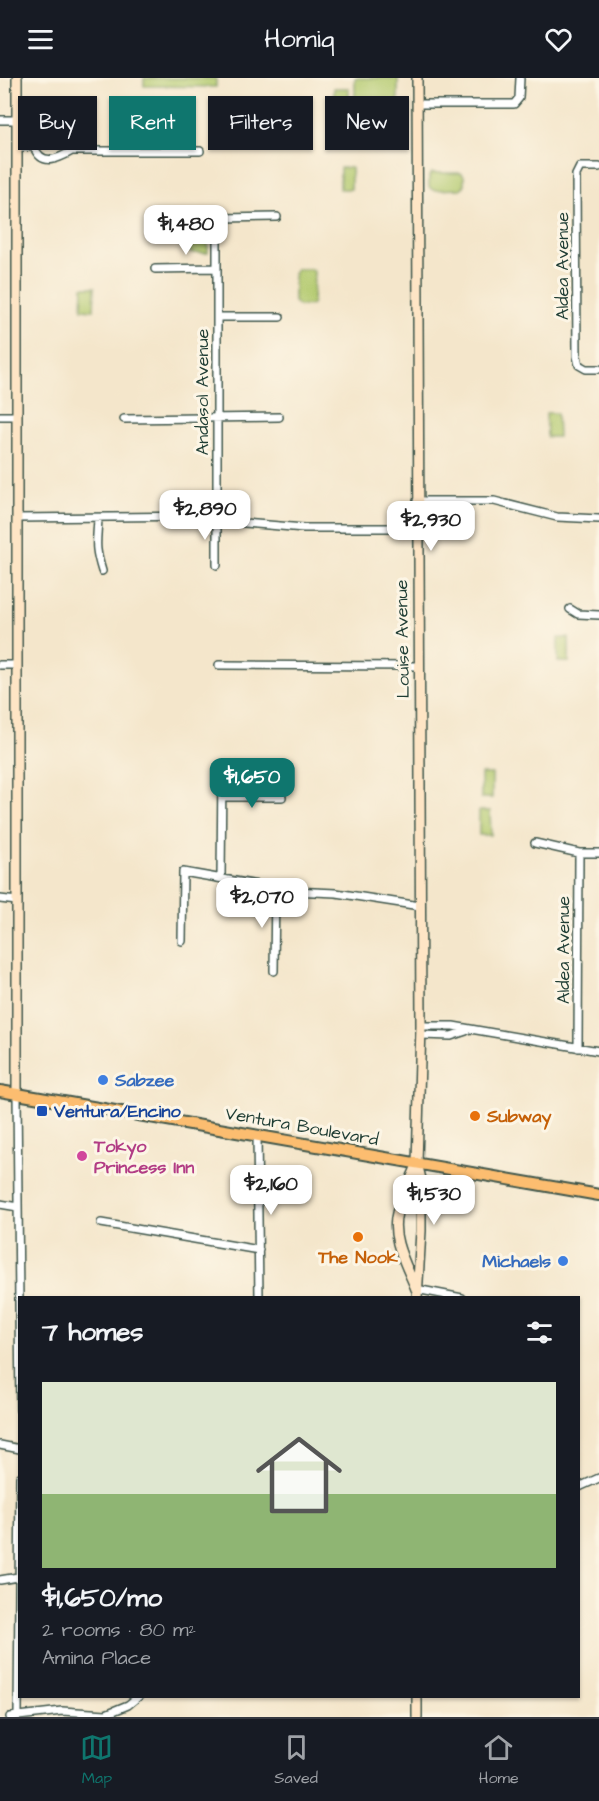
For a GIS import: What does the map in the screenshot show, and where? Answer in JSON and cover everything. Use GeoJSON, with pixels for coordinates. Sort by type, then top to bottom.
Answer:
{"type":"FeatureCollection","features":[{"type":"Feature","properties":{"kind":"main road","name":"Ventura Boulevard"},"geometry":{"type":"LineString","coordinates":[[0,1091],[599,1195]]}},
{"type":"Feature","properties":{"kind":"street"},"geometry":{"type":"LineString","coordinates":[[17,78],[16,665],[19,1296]]}},
{"type":"Feature","properties":{"kind":"street","name":"Louise Avenue"},"geometry":{"type":"LineString","coordinates":[[417,78],[420,906],[417,1163],[421,1179],[421,1231],[417,1293]]}},
{"type":"Feature","properties":{"kind":"street"},"geometry":{"type":"LineString","coordinates":[[417,104],[514,104],[519,98],[520,78]]}},
{"type":"Feature","properties":{"kind":"street"},"geometry":{"type":"LineString","coordinates":[[0,120],[17,120]]}},
{"type":"Feature","properties":{"kind":"street"},"geometry":{"type":"LineString","coordinates":[[36,150],[46,161],[59,158],[72,151],[200,151]]}},
{"type":"Feature","properties":{"kind":"street","name":"Aldea Avenue"},"geometry":{"type":"LineString","coordinates":[[599,167],[580,167],[576,175],[577,356],[579,365],[599,369]]}},
{"type":"Feature","properties":{"kind":"street","name":"Andasol Avenue"},"geometry":{"type":"LineString","coordinates":[[217,565],[218,219],[277,218]]}},
{"type":"Feature","properties":{"kind":"street"},"geometry":{"type":"LineString","coordinates":[[155,268],[217,268]]}},
{"type":"Feature","properties":{"kind":"street"},"geometry":{"type":"LineString","coordinates":[[217,317],[280,317]]}},
{"type":"Feature","properties":{"kind":"street"},"geometry":{"type":"LineString","coordinates":[[0,416],[16,416]]}},
{"type":"Feature","properties":{"kind":"street"},"geometry":{"type":"LineString","coordinates":[[124,418],[279,417]]}},
{"type":"Feature","properties":{"kind":"street"},"geometry":{"type":"LineString","coordinates":[[417,501],[494,501],[557,517],[599,519]]}},
{"type":"Feature","properties":{"kind":"street"},"geometry":{"type":"LineString","coordinates":[[17,518],[217,518],[232,522],[304,528],[417,528]]}},
{"type":"Feature","properties":{"kind":"street"},"geometry":{"type":"LineString","coordinates":[[95,518],[96,552],[102,571]]}},
{"type":"Feature","properties":{"kind":"street"},"geometry":{"type":"LineString","coordinates":[[570,609],[578,614],[599,615]]}},
{"type":"Feature","properties":{"kind":"street"},"geometry":{"type":"LineString","coordinates":[[0,665],[16,665]]}},
{"type":"Feature","properties":{"kind":"street"},"geometry":{"type":"LineString","coordinates":[[219,665],[419,666]]}},
{"type":"Feature","properties":{"kind":"street"},"geometry":{"type":"LineString","coordinates":[[221,878],[222,770]]}},
{"type":"Feature","properties":{"kind":"street"},"geometry":{"type":"LineString","coordinates":[[222,797],[282,797]]}},
{"type":"Feature","properties":{"kind":"street"},"geometry":{"type":"LineString","coordinates":[[535,843],[579,853],[599,853]]}},
{"type":"Feature","properties":{"kind":"street","name":"Aldea Avenue"},"geometry":{"type":"LineString","coordinates":[[578,1048],[579,853]]}},
{"type":"Feature","properties":{"kind":"street"},"geometry":{"type":"LineString","coordinates":[[182,941],[183,872],[275,888],[420,906]]}},
{"type":"Feature","properties":{"kind":"street"},"geometry":{"type":"LineString","coordinates":[[274,971],[275,888]]}},
{"type":"Feature","properties":{"kind":"street"},"geometry":{"type":"LineString","coordinates":[[0,899],[17,901]]}},
{"type":"Feature","properties":{"kind":"street"},"geometry":{"type":"LineString","coordinates":[[420,1031],[451,1036],[466,1030],[599,1051]]}},
{"type":"Feature","properties":{"kind":"street"},"geometry":{"type":"LineString","coordinates":[[257,1135],[259,1296]]}},
{"type":"Feature","properties":{"kind":"street","name":"Louise Avenue"},"geometry":{"type":"LineString","coordinates":[[417,1163],[399,1206],[395,1224],[398,1244],[417,1293]]}},
{"type":"Feature","properties":{"kind":"street"},"geometry":{"type":"LineString","coordinates":[[0,1204],[18,1207]]}},
{"type":"Feature","properties":{"kind":"street"},"geometry":{"type":"LineString","coordinates":[[101,1223],[259,1250]]}},
{"type":"Feature","properties":{"kind":"street"},"geometry":{"type":"LineString","coordinates":[[417,1293],[444,1296]]}},
{"type":"Feature","properties":{"kind":"street"},"geometry":{"type":"LineString","coordinates":[[0,1445],[18,1449]]}},
{"type":"Feature","properties":{"kind":"street"},"geometry":{"type":"LineString","coordinates":[[580,1487],[599,1478]]}},
{"type":"Feature","properties":{"kind":"street"},"geometry":{"type":"LineString","coordinates":[[0,1580],[18,1577],[18,1714]]}},
{"type":"Feature","properties":{"kind":"street"},"geometry":{"type":"LineString","coordinates":[[10,1717],[18,1714],[62,1711],[106,1716],[137,1698]]}},
{"type":"Feature","properties":{"kind":"street"},"geometry":{"type":"LineString","coordinates":[[417,1698],[417,1717]]}},
{"type":"Feature","properties":{"kind":"green space"},"geometry":{"type":"Polygon","coordinates":[[[144,78],[216,78],[216,87],[144,86],[144,78]]]}},
{"type":"Feature","properties":{"kind":"green space"},"geometry":{"type":"Polygon","coordinates":[[[355,78],[398,78],[398,96],[355,96],[355,78]]]}},
{"type":"Feature","properties":{"kind":"green space"},"geometry":{"type":"Polygon","coordinates":[[[334,88],[349,88],[349,96],[334,96],[334,88]]]}},
{"type":"Feature","properties":{"kind":"green space"},"geometry":{"type":"Polygon","coordinates":[[[340,168],[351,168],[351,189],[340,189],[340,168]]]}},
{"type":"Feature","properties":{"kind":"green space"},"geometry":{"type":"Polygon","coordinates":[[[432,173],[461,173],[464,176],[464,186],[460,189],[433,190],[429,187],[429,176],[432,173]]]}},
{"type":"Feature","properties":{"kind":"green space"},"geometry":{"type":"Polygon","coordinates":[[[190,220],[207,220],[208,253],[190,253],[190,220]]]}},
{"type":"Feature","properties":{"kind":"green space"},"geometry":{"type":"Polygon","coordinates":[[[296,269],[311,269],[314,272],[311,305],[299,306],[294,302],[296,269]]]}},
{"type":"Feature","properties":{"kind":"green space"},"geometry":{"type":"Polygon","coordinates":[[[83,287],[95,287],[94,310],[82,309],[83,287]]]}},
{"type":"Feature","properties":{"kind":"green space"},"geometry":{"type":"Polygon","coordinates":[[[546,413],[557,413],[558,437],[547,437],[546,413]]]}},
{"type":"Feature","properties":{"kind":"green space"},"geometry":{"type":"Polygon","coordinates":[[[558,638],[569,638],[569,662],[558,662],[558,638]]]}},
{"type":"Feature","properties":{"kind":"green space"},"geometry":{"type":"Polygon","coordinates":[[[481,774],[492,774],[492,798],[481,798],[481,774]]]}},
{"type":"Feature","properties":{"kind":"green space"},"geometry":{"type":"Polygon","coordinates":[[[479,811],[490,811],[491,835],[479,835],[479,811]]]}},
{"type":"Feature","properties":{"kind":"place","name":"Sabzee"},"geometry":{"type":"Point","coordinates":[103,1080]}},
{"type":"Feature","properties":{"kind":"place","name":"Ventura/Encino"},"geometry":{"type":"Point","coordinates":[42,1111]}},
{"type":"Feature","properties":{"kind":"place","name":"Subway"},"geometry":{"type":"Point","coordinates":[475,1116]}},
{"type":"Feature","properties":{"kind":"place","name":"Tokyo Princess Inn"},"geometry":{"type":"Point","coordinates":[82,1156]}},
{"type":"Feature","properties":{"kind":"place","name":"The Nook"},"geometry":{"type":"Point","coordinates":[358,1237]}},
{"type":"Feature","properties":{"kind":"place","name":"Michaels"},"geometry":{"type":"Point","coordinates":[563,1261]}}]}
